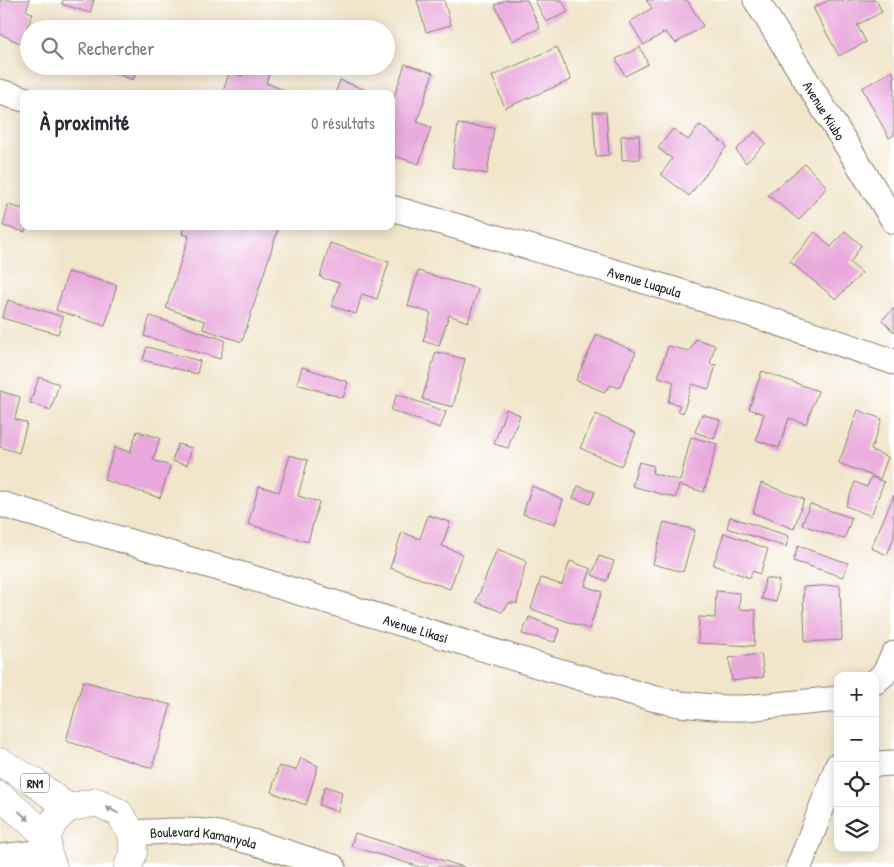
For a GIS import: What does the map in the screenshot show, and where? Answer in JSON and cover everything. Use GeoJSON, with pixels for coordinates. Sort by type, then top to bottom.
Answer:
{"type":"FeatureCollection","features":[{"type":"Feature","properties":{"kind":"highway","name":"RN1"},"geometry":{"type":"LineString","coordinates":[[0,762],[33,781],[68,808]]}},
{"type":"Feature","properties":{"kind":"highway","name":"RN1"},"geometry":{"type":"LineString","coordinates":[[0,796],[49,852]]}},
{"type":"Feature","properties":{"kind":"highway"},"geometry":{"type":"LineString","coordinates":[[49,852],[54,821],[68,808],[97,802],[119,813],[132,834],[133,852],[128,867]]}},
{"type":"Feature","properties":{"kind":"street","name":"Avenue Kiubo"},"geometry":{"type":"LineString","coordinates":[[756,0],[894,221]]}},
{"type":"Feature","properties":{"kind":"street"},"geometry":{"type":"LineString","coordinates":[[0,92],[20,97]]}},
{"type":"Feature","properties":{"kind":"street","name":"Avenue Luapula"},"geometry":{"type":"LineString","coordinates":[[395,209],[643,281],[826,338],[894,362]]}},
{"type":"Feature","properties":{"kind":"street","name":"Avenue Likasi"},"geometry":{"type":"LineString","coordinates":[[0,504],[652,698],[678,704],[725,708],[746,708],[834,699]]}},
{"type":"Feature","properties":{"kind":"street"},"geometry":{"type":"LineString","coordinates":[[879,678],[884,674],[894,654]]}},
{"type":"Feature","properties":{"kind":"street"},"geometry":{"type":"LineString","coordinates":[[879,764],[894,763]]}},
{"type":"Feature","properties":{"kind":"street"},"geometry":{"type":"LineString","coordinates":[[800,867],[834,778]]}},
{"type":"Feature","properties":{"kind":"street","name":"Boulevard Kamanyola"},"geometry":{"type":"LineString","coordinates":[[132,834],[174,831],[205,832],[234,838],[333,867]]}},
{"type":"Feature","properties":{"kind":"street"},"geometry":{"type":"LineString","coordinates":[[0,857],[49,852]]}},
{"type":"Feature","properties":{"kind":"building"},"geometry":{"type":"Polygon","coordinates":[[[0,0],[30,0],[26,10],[33,14],[30,20],[20,20],[20,43],[0,34],[0,0]]]}},
{"type":"Feature","properties":{"kind":"building"},"geometry":{"type":"Polygon","coordinates":[[[63,0],[94,0],[90,13],[62,4],[63,0]]]}},
{"type":"Feature","properties":{"kind":"building"},"geometry":{"type":"Polygon","coordinates":[[[417,0],[444,0],[451,25],[426,32],[417,0]]]}},
{"type":"Feature","properties":{"kind":"building"},"geometry":{"type":"Polygon","coordinates":[[[505,0],[527,0],[540,28],[512,41],[495,5],[505,0]]]}},
{"type":"Feature","properties":{"kind":"building"},"geometry":{"type":"Polygon","coordinates":[[[535,0],[562,0],[568,12],[546,22],[535,0]]]}},
{"type":"Feature","properties":{"kind":"building"},"geometry":{"type":"Polygon","coordinates":[[[646,0],[687,0],[703,26],[676,43],[665,32],[644,45],[630,22],[652,8],[646,0]]]}},
{"type":"Feature","properties":{"kind":"building"},"geometry":{"type":"Polygon","coordinates":[[[829,0],[844,0],[845,2],[850,0],[876,0],[882,12],[857,25],[866,42],[839,56],[813,8],[829,0]]]}},
{"type":"Feature","properties":{"kind":"building"},"geometry":{"type":"Polygon","coordinates":[[[557,47],[571,80],[505,108],[492,76],[557,47]]]}},
{"type":"Feature","properties":{"kind":"building"},"geometry":{"type":"Polygon","coordinates":[[[640,47],[648,64],[625,76],[616,59],[640,47]]]}},
{"type":"Feature","properties":{"kind":"building"},"geometry":{"type":"Polygon","coordinates":[[[405,64],[433,73],[417,122],[431,127],[419,164],[395,156],[395,94],[405,64]]]}},
{"type":"Feature","properties":{"kind":"building"},"geometry":{"type":"Polygon","coordinates":[[[892,71],[894,75],[894,135],[889,138],[862,88],[892,71]]]}},
{"type":"Feature","properties":{"kind":"building"},"geometry":{"type":"Polygon","coordinates":[[[120,75],[135,75],[133,80],[120,75]]]}},
{"type":"Feature","properties":{"kind":"building"},"geometry":{"type":"Polygon","coordinates":[[[229,75],[269,75],[266,83],[284,90],[223,90],[229,75]]]}},
{"type":"Feature","properties":{"kind":"building"},"geometry":{"type":"Polygon","coordinates":[[[340,80],[366,90],[336,90],[340,80]]]}},
{"type":"Feature","properties":{"kind":"building"},"geometry":{"type":"Polygon","coordinates":[[[593,112],[606,112],[609,155],[596,156],[593,112]]]}},
{"type":"Feature","properties":{"kind":"building"},"geometry":{"type":"Polygon","coordinates":[[[458,124],[494,128],[487,174],[452,167],[458,124]]]}},
{"type":"Feature","properties":{"kind":"building"},"geometry":{"type":"Polygon","coordinates":[[[700,125],[727,146],[689,196],[661,174],[672,159],[658,148],[673,129],[688,140],[700,125]]]}},
{"type":"Feature","properties":{"kind":"building"},"geometry":{"type":"Polygon","coordinates":[[[755,132],[766,143],[746,163],[736,150],[755,132]]]}},
{"type":"Feature","properties":{"kind":"building"},"geometry":{"type":"Polygon","coordinates":[[[639,135],[640,159],[622,160],[621,136],[639,135]]]}},
{"type":"Feature","properties":{"kind":"building"},"geometry":{"type":"Polygon","coordinates":[[[805,164],[827,187],[799,220],[768,195],[805,164]]]}},
{"type":"Feature","properties":{"kind":"building"},"geometry":{"type":"Polygon","coordinates":[[[8,205],[20,208],[20,230],[26,230],[25,232],[3,226],[8,205]]]}},
{"type":"Feature","properties":{"kind":"building"},"geometry":{"type":"Polygon","coordinates":[[[183,230],[278,230],[242,342],[203,329],[205,321],[166,308],[189,236],[182,234],[183,230]]]}},
{"type":"Feature","properties":{"kind":"building"},"geometry":{"type":"Polygon","coordinates":[[[845,231],[861,245],[850,263],[862,273],[836,299],[790,262],[815,232],[831,247],[845,231]]]}},
{"type":"Feature","properties":{"kind":"building"},"geometry":{"type":"Polygon","coordinates":[[[330,243],[389,262],[377,299],[362,294],[356,314],[332,306],[339,283],[320,277],[330,243]]]}},
{"type":"Feature","properties":{"kind":"building"},"geometry":{"type":"Polygon","coordinates":[[[418,271],[478,289],[468,322],[449,315],[439,346],[423,341],[431,313],[408,306],[418,271]]]}},
{"type":"Feature","properties":{"kind":"building"},"geometry":{"type":"Polygon","coordinates":[[[68,272],[117,285],[105,326],[56,310],[68,272]]]}},
{"type":"Feature","properties":{"kind":"building"},"geometry":{"type":"Polygon","coordinates":[[[8,300],[63,317],[58,334],[2,318],[8,300]]]}},
{"type":"Feature","properties":{"kind":"building"},"geometry":{"type":"Polygon","coordinates":[[[894,308],[894,332],[882,320],[894,308]]]}},
{"type":"Feature","properties":{"kind":"building"},"geometry":{"type":"Polygon","coordinates":[[[150,316],[225,340],[220,359],[144,336],[150,316]]]}},
{"type":"Feature","properties":{"kind":"building"},"geometry":{"type":"Polygon","coordinates":[[[597,334],[636,352],[619,388],[611,385],[604,392],[576,380],[597,334]]]}},
{"type":"Feature","properties":{"kind":"building"},"geometry":{"type":"Polygon","coordinates":[[[696,339],[715,345],[710,364],[716,365],[709,389],[692,384],[683,413],[678,411],[680,405],[668,402],[674,382],[658,377],[668,346],[689,351],[696,339]]]}},
{"type":"Feature","properties":{"kind":"building"},"geometry":{"type":"Polygon","coordinates":[[[147,347],[200,361],[197,374],[143,360],[147,347]]]}},
{"type":"Feature","properties":{"kind":"building"},"geometry":{"type":"Polygon","coordinates":[[[436,352],[465,359],[453,407],[422,399],[436,352]]]}},
{"type":"Feature","properties":{"kind":"building"},"geometry":{"type":"Polygon","coordinates":[[[302,367],[348,382],[343,398],[297,384],[302,367]]]}},
{"type":"Feature","properties":{"kind":"building"},"geometry":{"type":"Polygon","coordinates":[[[762,371],[818,391],[806,424],[789,418],[779,448],[756,440],[764,414],[749,409],[762,371]]]}},
{"type":"Feature","properties":{"kind":"building"},"geometry":{"type":"Polygon","coordinates":[[[39,377],[59,384],[51,410],[30,403],[39,377]]]}},
{"type":"Feature","properties":{"kind":"building"},"geometry":{"type":"Polygon","coordinates":[[[0,391],[20,397],[15,419],[27,423],[19,453],[0,447],[0,391]]]}},
{"type":"Feature","properties":{"kind":"building"},"geometry":{"type":"Polygon","coordinates":[[[397,394],[446,412],[440,428],[391,410],[397,394]]]}},
{"type":"Feature","properties":{"kind":"building"},"geometry":{"type":"Polygon","coordinates":[[[506,409],[520,415],[508,448],[494,444],[506,409]]]}},
{"type":"Feature","properties":{"kind":"building"},"geometry":{"type":"Polygon","coordinates":[[[858,410],[882,419],[871,450],[888,457],[880,479],[839,463],[858,410]]]}},
{"type":"Feature","properties":{"kind":"building"},"geometry":{"type":"Polygon","coordinates":[[[596,414],[636,433],[621,466],[580,448],[596,414]]]}},
{"type":"Feature","properties":{"kind":"building"},"geometry":{"type":"Polygon","coordinates":[[[702,414],[720,420],[714,439],[695,432],[702,414]]]}},
{"type":"Feature","properties":{"kind":"building"},"geometry":{"type":"Polygon","coordinates":[[[137,431],[160,438],[153,460],[170,466],[160,498],[104,480],[115,447],[130,452],[137,431]]]}},
{"type":"Feature","properties":{"kind":"building"},"geometry":{"type":"Polygon","coordinates":[[[691,437],[717,444],[704,492],[679,485],[675,498],[632,486],[639,462],[654,466],[652,473],[680,481],[691,437]]]}},
{"type":"Feature","properties":{"kind":"building"},"geometry":{"type":"Polygon","coordinates":[[[178,444],[192,448],[187,465],[172,461],[178,444]]]}},
{"type":"Feature","properties":{"kind":"building"},"geometry":{"type":"Polygon","coordinates":[[[290,455],[308,460],[298,496],[319,502],[308,542],[248,524],[259,486],[279,492],[290,455]]]}},
{"type":"Feature","properties":{"kind":"building"},"geometry":{"type":"Polygon","coordinates":[[[871,477],[884,482],[871,516],[846,506],[855,482],[867,487],[871,477]]]}},
{"type":"Feature","properties":{"kind":"building"},"geometry":{"type":"Polygon","coordinates":[[[761,483],[804,499],[794,529],[753,513],[761,483]]]}},
{"type":"Feature","properties":{"kind":"building"},"geometry":{"type":"Polygon","coordinates":[[[532,486],[563,500],[555,524],[523,514],[532,486]]]}},
{"type":"Feature","properties":{"kind":"building"},"geometry":{"type":"Polygon","coordinates":[[[578,486],[595,492],[590,504],[573,498],[578,486]]]}},
{"type":"Feature","properties":{"kind":"building"},"geometry":{"type":"Polygon","coordinates":[[[894,495],[894,537],[887,555],[871,548],[894,495]]]}},
{"type":"Feature","properties":{"kind":"building"},"geometry":{"type":"Polygon","coordinates":[[[810,504],[852,518],[844,539],[802,525],[810,504]]]}},
{"type":"Feature","properties":{"kind":"building"},"geometry":{"type":"Polygon","coordinates":[[[428,515],[450,522],[442,546],[462,554],[450,589],[390,568],[402,532],[420,539],[428,515]]]}},
{"type":"Feature","properties":{"kind":"building"},"geometry":{"type":"Polygon","coordinates":[[[730,517],[789,536],[786,547],[727,528],[730,517]]]}},
{"type":"Feature","properties":{"kind":"building"},"geometry":{"type":"Polygon","coordinates":[[[664,522],[695,530],[683,572],[653,564],[664,522]]]}},
{"type":"Feature","properties":{"kind":"building"},"geometry":{"type":"Polygon","coordinates":[[[724,533],[768,549],[760,574],[752,571],[750,578],[713,565],[724,533]]]}},
{"type":"Feature","properties":{"kind":"building"},"geometry":{"type":"Polygon","coordinates":[[[798,546],[848,563],[843,577],[793,561],[798,546]]]}},
{"type":"Feature","properties":{"kind":"building"},"geometry":{"type":"Polygon","coordinates":[[[497,549],[526,561],[517,603],[509,603],[502,612],[476,602],[497,549]]]}},
{"type":"Feature","properties":{"kind":"building"},"geometry":{"type":"Polygon","coordinates":[[[599,556],[614,561],[607,581],[592,575],[599,556]]]}},
{"type":"Feature","properties":{"kind":"building"},"geometry":{"type":"Polygon","coordinates":[[[570,561],[591,569],[585,586],[602,592],[589,629],[531,609],[541,578],[562,585],[570,561]]]}},
{"type":"Feature","properties":{"kind":"building"},"geometry":{"type":"Polygon","coordinates":[[[765,578],[779,580],[776,602],[762,599],[765,578]]]}},
{"type":"Feature","properties":{"kind":"building"},"geometry":{"type":"Polygon","coordinates":[[[840,585],[842,640],[805,642],[803,587],[840,585]]]}},
{"type":"Feature","properties":{"kind":"building"},"geometry":{"type":"Polygon","coordinates":[[[716,591],[740,593],[739,609],[756,610],[754,646],[698,643],[699,617],[715,618],[716,591]]]}},
{"type":"Feature","properties":{"kind":"building"},"geometry":{"type":"Polygon","coordinates":[[[529,617],[559,629],[555,642],[522,634],[529,617]]]}},
{"type":"Feature","properties":{"kind":"building"},"geometry":{"type":"Polygon","coordinates":[[[761,654],[764,677],[732,681],[729,658],[761,654]]]}},
{"type":"Feature","properties":{"kind":"building"},"geometry":{"type":"Polygon","coordinates":[[[83,681],[171,705],[152,768],[66,741],[83,681]]]}},
{"type":"Feature","properties":{"kind":"building"},"geometry":{"type":"Polygon","coordinates":[[[301,758],[318,766],[306,805],[271,792],[279,766],[296,770],[301,758]]]}},
{"type":"Feature","properties":{"kind":"building"},"geometry":{"type":"Polygon","coordinates":[[[325,786],[342,792],[338,812],[319,805],[325,786]]]}},
{"type":"Feature","properties":{"kind":"building"},"geometry":{"type":"Polygon","coordinates":[[[355,833],[464,867],[420,867],[351,846],[355,833]]]}}]}
